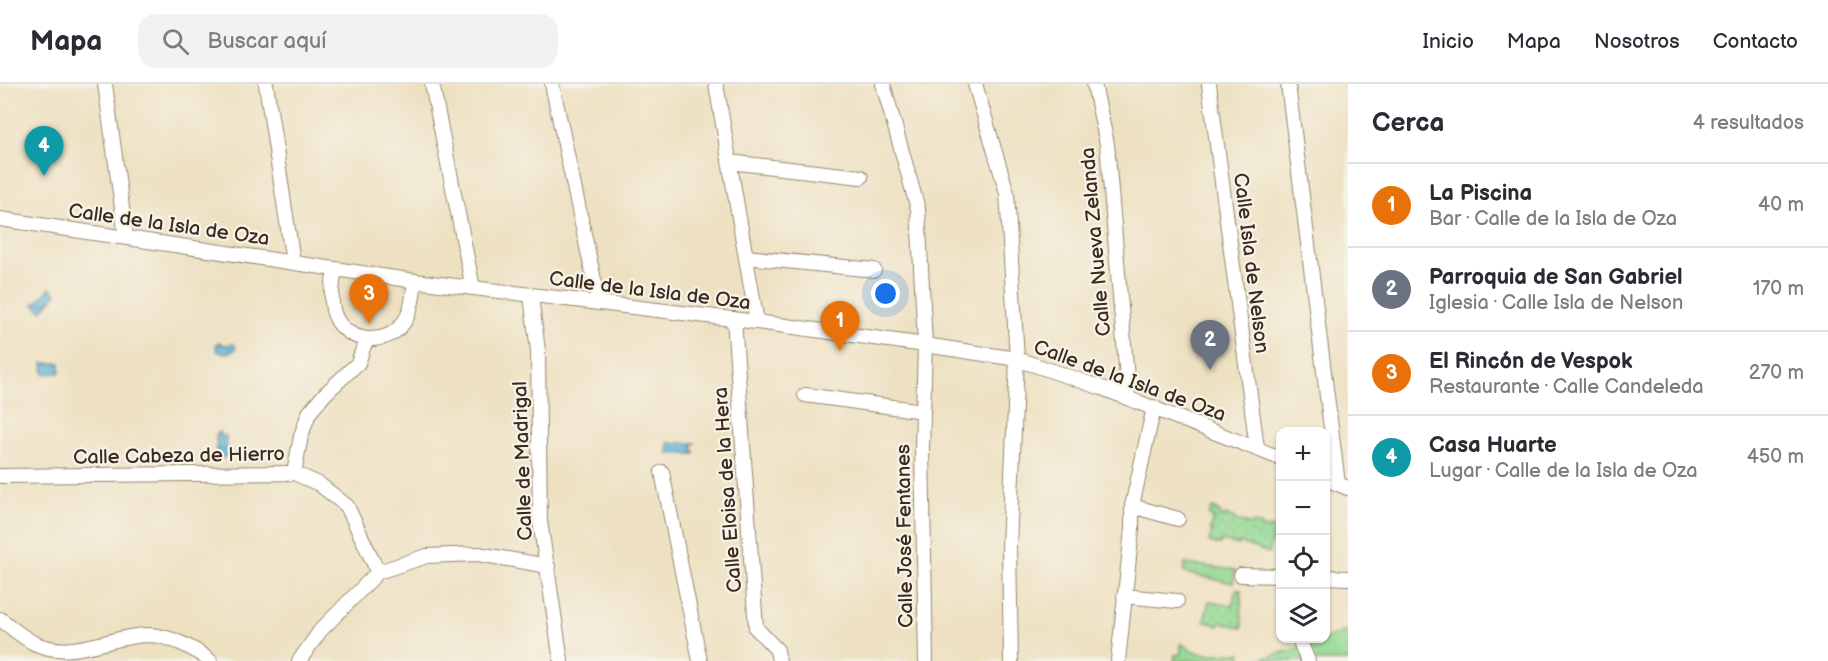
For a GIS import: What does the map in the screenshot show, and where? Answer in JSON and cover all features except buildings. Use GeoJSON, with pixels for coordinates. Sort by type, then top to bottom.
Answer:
{"type":"FeatureCollection","features":[{"type":"Feature","properties":{"kind":"street"},"geometry":{"type":"LineString","coordinates":[[105,84],[126,237]]}},
{"type":"Feature","properties":{"kind":"street"},"geometry":{"type":"LineString","coordinates":[[266,84],[293,262]]}},
{"type":"Feature","properties":{"kind":"street"},"geometry":{"type":"LineString","coordinates":[[432,84],[473,288]]}},
{"type":"Feature","properties":{"kind":"street"},"geometry":{"type":"LineString","coordinates":[[552,84],[598,303]]}},
{"type":"Feature","properties":{"kind":"street"},"geometry":{"type":"LineString","coordinates":[[716,84],[757,322]]}},
{"type":"Feature","properties":{"kind":"street","name":"Calle José Fentanes"},"geometry":{"type":"LineString","coordinates":[[883,84],[918,209],[925,345],[923,411],[926,661]]}},
{"type":"Feature","properties":{"kind":"street"},"geometry":{"type":"LineString","coordinates":[[975,84],[1007,193],[1017,359],[1009,546],[1011,661]]}},
{"type":"Feature","properties":{"kind":"street","name":"Calle Nueva Zelanda"},"geometry":{"type":"LineString","coordinates":[[1094,84],[1107,144],[1128,390],[1126,397]]}},
{"type":"Feature","properties":{"kind":"street","name":"Calle Isla de Nelson"},"geometry":{"type":"LineString","coordinates":[[1209,84],[1257,448]]}},
{"type":"Feature","properties":{"kind":"street"},"geometry":{"type":"LineString","coordinates":[[1288,84],[1337,484]]}},
{"type":"Feature","properties":{"kind":"street"},"geometry":{"type":"LineString","coordinates":[[729,162],[861,177]]}},
{"type":"Feature","properties":{"kind":"street","name":"Calle de la Isla de Oza"},"geometry":{"type":"LineString","coordinates":[[0,219],[415,281],[734,319],[1017,359],[1154,407],[1276,456]]}},
{"type":"Feature","properties":{"kind":"street"},"geometry":{"type":"LineString","coordinates":[[746,257],[874,270]]}},
{"type":"Feature","properties":{"kind":"street"},"geometry":{"type":"LineString","coordinates":[[335,269],[331,296],[334,315],[340,324],[366,340],[391,334],[404,322],[411,306],[415,281]]}},
{"type":"Feature","properties":{"kind":"street","name":"Calle de Madrigal"},"geometry":{"type":"LineString","coordinates":[[531,296],[538,351],[540,520],[561,661]]}},
{"type":"Feature","properties":{"kind":"street","name":"Calle Eloisa de la Hera"},"geometry":{"type":"LineString","coordinates":[[734,319],[756,628],[778,656]]}},
{"type":"Feature","properties":{"kind":"street"},"geometry":{"type":"LineString","coordinates":[[294,473],[301,436],[309,413],[325,394],[358,363],[366,340]]}},
{"type":"Feature","properties":{"kind":"street"},"geometry":{"type":"LineString","coordinates":[[805,395],[923,411]]}},
{"type":"Feature","properties":{"kind":"street"},"geometry":{"type":"LineString","coordinates":[[1118,661],[1132,529],[1132,506],[1154,407]]}},
{"type":"Feature","properties":{"kind":"street"},"geometry":{"type":"LineString","coordinates":[[662,472],[699,661]]}},
{"type":"Feature","properties":{"kind":"street","name":"Calle Cabeza de Hierro"},"geometry":{"type":"LineString","coordinates":[[0,476],[294,473],[319,484],[347,506],[378,572]]}},
{"type":"Feature","properties":{"kind":"street"},"geometry":{"type":"LineString","coordinates":[[1132,506],[1178,519]]}},
{"type":"Feature","properties":{"kind":"street"},"geometry":{"type":"LineString","coordinates":[[299,661],[320,631],[378,572],[427,556],[478,554],[548,566]]}},
{"type":"Feature","properties":{"kind":"street"},"geometry":{"type":"LineString","coordinates":[[1241,575],[1276,576]]}},
{"type":"Feature","properties":{"kind":"street"},"geometry":{"type":"LineString","coordinates":[[1330,577],[1348,578]]}},
{"type":"Feature","properties":{"kind":"street"},"geometry":{"type":"LineString","coordinates":[[1124,596],[1177,601]]}},
{"type":"Feature","properties":{"kind":"street"},"geometry":{"type":"LineString","coordinates":[[0,619],[35,644],[55,649],[78,649],[148,635],[159,636],[181,644],[197,651],[210,661]]}},
{"type":"Feature","properties":{"kind":"street"},"geometry":{"type":"LineString","coordinates":[[1301,643],[1308,661]]}},
{"type":"Feature","properties":{"kind":"green space"},"geometry":{"type":"Polygon","coordinates":[[[1212,508],[1220,512],[1221,517],[1225,515],[1252,525],[1253,523],[1261,525],[1260,527],[1276,529],[1269,553],[1240,543],[1239,545],[1222,541],[1220,545],[1209,542],[1213,517],[1209,516],[1212,508]]]}},
{"type":"Feature","properties":{"kind":"green space"},"geometry":{"type":"Polygon","coordinates":[[[1185,564],[1235,570],[1233,583],[1184,573],[1185,564]]]}},
{"type":"Feature","properties":{"kind":"green space"},"geometry":{"type":"Polygon","coordinates":[[[1236,589],[1241,590],[1242,628],[1221,622],[1219,626],[1204,621],[1209,601],[1232,606],[1236,589]]]}},
{"type":"Feature","properties":{"kind":"green space"},"geometry":{"type":"Polygon","coordinates":[[[1348,630],[1348,661],[1254,661],[1315,643],[1330,643],[1330,637],[1348,630]]]}},
{"type":"Feature","properties":{"kind":"green space"},"geometry":{"type":"Polygon","coordinates":[[[1181,643],[1203,654],[1241,653],[1241,661],[1174,661],[1175,655],[1181,654],[1181,643]]]}},
{"type":"Feature","properties":{"kind":"water"},"geometry":{"type":"Polygon","coordinates":[[[50,288],[57,294],[42,311],[34,305],[50,288]]]}},
{"type":"Feature","properties":{"kind":"water"},"geometry":{"type":"Polygon","coordinates":[[[219,342],[224,345],[234,344],[235,350],[226,353],[217,351],[216,345],[219,342]]]}},
{"type":"Feature","properties":{"kind":"water"},"geometry":{"type":"Polygon","coordinates":[[[43,363],[60,363],[60,373],[44,374],[43,363]]]}},
{"type":"Feature","properties":{"kind":"water"},"geometry":{"type":"Polygon","coordinates":[[[219,432],[222,436],[226,436],[227,457],[217,458],[216,435],[219,432]]]}},
{"type":"Feature","properties":{"kind":"water"},"geometry":{"type":"Polygon","coordinates":[[[668,443],[695,443],[693,451],[695,454],[668,454],[668,443]]]}},
{"type":"Feature","properties":{"kind":"place","name":"Casa Huarte"},"geometry":{"type":"Point","coordinates":[44,176]}},
{"type":"Feature","properties":{"kind":"place","name":"El Rincón de Vespok"},"geometry":{"type":"Point","coordinates":[369,324]}},
{"type":"Feature","properties":{"kind":"place","name":"La Piscina"},"geometry":{"type":"Point","coordinates":[840,351]}},
{"type":"Feature","properties":{"kind":"place","name":"Parroquia de San Gabriel"},"geometry":{"type":"Point","coordinates":[1210,370]}}]}
